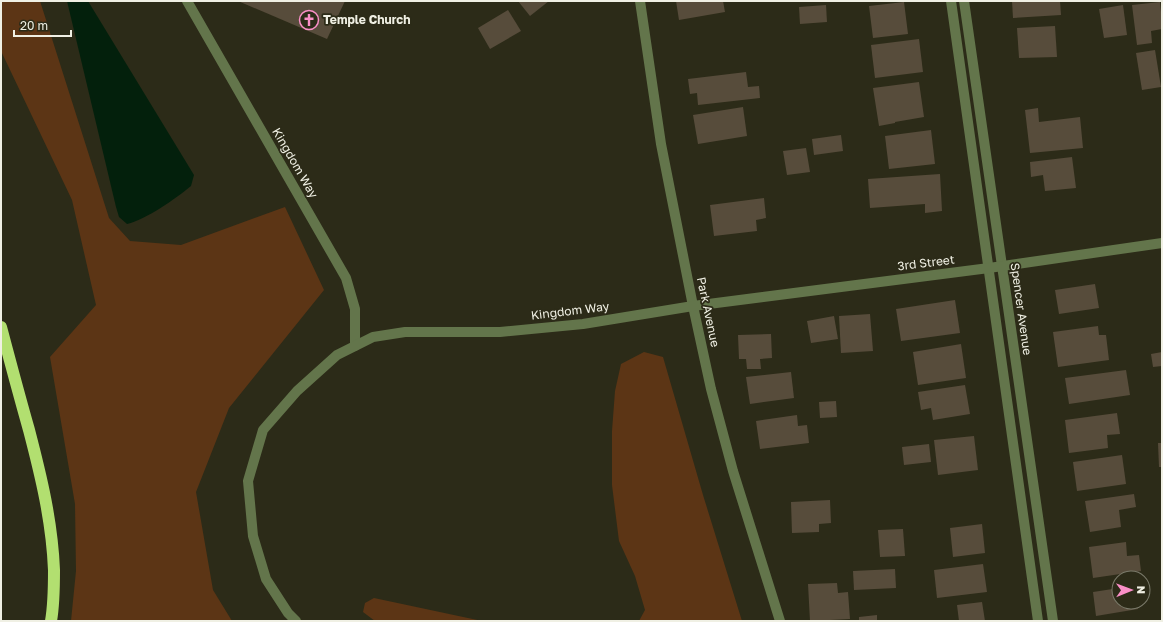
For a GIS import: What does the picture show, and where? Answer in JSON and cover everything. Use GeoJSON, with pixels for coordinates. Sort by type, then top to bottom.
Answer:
{"type":"FeatureCollection","features":[{"type":"Feature","properties":{"kind":"highway"},"geometry":{"type":"LineString","coordinates":[[1,327],[42,482],[49,518],[53,551],[54,583],[53,612],[51,621]]}},
{"type":"Feature","properties":{"kind":"street","name":"Kingdom Way"},"geometry":{"type":"LineString","coordinates":[[187,1],[346,278],[355,309],[355,346]]}},
{"type":"Feature","properties":{"kind":"street","name":"Park Avenue"},"geometry":{"type":"LineString","coordinates":[[640,1],[661,144],[711,389],[733,471],[780,621]]}},
{"type":"Feature","properties":{"kind":"street"},"geometry":{"type":"LineString","coordinates":[[951,1],[1038,621]]}},
{"type":"Feature","properties":{"kind":"street","name":"Spencer Avenue"},"geometry":{"type":"LineString","coordinates":[[964,1],[1053,621]]}},
{"type":"Feature","properties":{"kind":"street","name":"3rd Street"},"geometry":{"type":"LineString","coordinates":[[693,306],[989,268],[1162,243]]}},
{"type":"Feature","properties":{"kind":"street","name":"Kingdom Way"},"geometry":{"type":"LineString","coordinates":[[296,621],[288,613],[266,579],[253,536],[248,481],[263,430],[297,390],[337,355],[373,337],[405,332],[500,332],[583,324],[693,306]]}},
{"type":"Feature","properties":{"kind":"shaded area"},"geometry":{"type":"Polygon","coordinates":[[[1,1],[40,1],[109,218],[130,241],[181,245],[285,207],[324,290],[229,408],[196,492],[213,590],[232,621],[71,621],[76,571],[75,504],[50,357],[96,305],[72,200],[1,51],[1,1]]]}},
{"type":"Feature","properties":{"kind":"shaded area"},"geometry":{"type":"Polygon","coordinates":[[[67,1],[88,1],[194,175],[191,186],[177,197],[143,218],[127,224],[119,217],[116,207],[67,1]]]}},
{"type":"Feature","properties":{"kind":"shaded area"},"geometry":{"type":"Polygon","coordinates":[[[644,352],[663,357],[703,495],[742,621],[639,621],[645,610],[635,576],[619,541],[612,485],[612,431],[615,391],[621,364],[644,352]]]}},
{"type":"Feature","properties":{"kind":"shaded area"},"geometry":{"type":"Polygon","coordinates":[[[374,598],[482,621],[375,621],[363,612],[365,603],[374,598]]]}},
{"type":"Feature","properties":{"kind":"building","name":"Temple Church"},"geometry":{"type":"Polygon","coordinates":[[[238,1],[345,1],[327,39],[238,1]]]}},
{"type":"Feature","properties":{"kind":"building"},"geometry":{"type":"Polygon","coordinates":[[[518,1],[549,1],[530,16],[518,1]]]}},
{"type":"Feature","properties":{"kind":"building"},"geometry":{"type":"Polygon","coordinates":[[[676,1],[723,1],[725,12],[679,20],[676,1]]]}},
{"type":"Feature","properties":{"kind":"building"},"geometry":{"type":"Polygon","coordinates":[[[1012,1],[1060,1],[1061,15],[1013,18],[1012,1]]]}},
{"type":"Feature","properties":{"kind":"building"},"geometry":{"type":"Polygon","coordinates":[[[904,2],[908,34],[873,38],[869,6],[904,2]]]}},
{"type":"Feature","properties":{"kind":"building"},"geometry":{"type":"Polygon","coordinates":[[[1160,2],[1162,12],[1162,29],[1151,31],[1152,43],[1137,45],[1132,5],[1160,2]]]}},
{"type":"Feature","properties":{"kind":"building"},"geometry":{"type":"Polygon","coordinates":[[[826,5],[827,22],[800,24],[799,7],[826,5]]]}},
{"type":"Feature","properties":{"kind":"building"},"geometry":{"type":"Polygon","coordinates":[[[1123,5],[1127,35],[1104,38],[1099,9],[1123,5]]]}},
{"type":"Feature","properties":{"kind":"building"},"geometry":{"type":"Polygon","coordinates":[[[508,10],[521,31],[490,49],[478,28],[508,10]]]}},
{"type":"Feature","properties":{"kind":"building"},"geometry":{"type":"Polygon","coordinates":[[[1055,26],[1057,57],[1019,58],[1017,28],[1055,26]]]}},
{"type":"Feature","properties":{"kind":"building"},"geometry":{"type":"Polygon","coordinates":[[[919,39],[923,72],[875,78],[871,45],[919,39]]]}},
{"type":"Feature","properties":{"kind":"building"},"geometry":{"type":"Polygon","coordinates":[[[1155,50],[1161,87],[1142,90],[1136,53],[1155,50]]]}},
{"type":"Feature","properties":{"kind":"building"},"geometry":{"type":"Polygon","coordinates":[[[746,72],[748,87],[759,86],[760,98],[698,105],[697,93],[690,94],[688,79],[746,72]]]}},
{"type":"Feature","properties":{"kind":"building"},"geometry":{"type":"Polygon","coordinates":[[[919,82],[924,117],[879,126],[873,88],[919,82]]]}},
{"type":"Feature","properties":{"kind":"building"},"geometry":{"type":"Polygon","coordinates":[[[743,107],[747,136],[698,144],[693,115],[743,107]]]}},
{"type":"Feature","properties":{"kind":"building"},"geometry":{"type":"Polygon","coordinates":[[[1038,108],[1039,122],[1080,117],[1083,148],[1030,153],[1025,110],[1038,108]]]}},
{"type":"Feature","properties":{"kind":"building"},"geometry":{"type":"Polygon","coordinates":[[[931,130],[935,164],[889,169],[885,136],[931,130]]]}},
{"type":"Feature","properties":{"kind":"building"},"geometry":{"type":"Polygon","coordinates":[[[841,135],[843,151],[814,155],[812,139],[841,135]]]}},
{"type":"Feature","properties":{"kind":"building"},"geometry":{"type":"Polygon","coordinates":[[[806,148],[810,172],[787,175],[783,151],[806,148]]]}},
{"type":"Feature","properties":{"kind":"building"},"geometry":{"type":"Polygon","coordinates":[[[1072,157],[1076,188],[1045,191],[1043,175],[1031,177],[1030,162],[1072,157]]]}},
{"type":"Feature","properties":{"kind":"building"},"geometry":{"type":"Polygon","coordinates":[[[940,174],[942,211],[925,213],[925,204],[870,208],[868,179],[940,174]]]}},
{"type":"Feature","properties":{"kind":"building"},"geometry":{"type":"Polygon","coordinates":[[[764,198],[766,218],[756,220],[757,231],[714,236],[710,205],[764,198]]]}},
{"type":"Feature","properties":{"kind":"building"},"geometry":{"type":"Polygon","coordinates":[[[1095,284],[1099,308],[1059,314],[1055,290],[1095,284]]]}},
{"type":"Feature","properties":{"kind":"building"},"geometry":{"type":"Polygon","coordinates":[[[955,300],[960,333],[901,341],[896,309],[955,300]]]}},
{"type":"Feature","properties":{"kind":"building"},"geometry":{"type":"Polygon","coordinates":[[[870,314],[873,351],[841,353],[839,316],[870,314]]]}},
{"type":"Feature","properties":{"kind":"building"},"geometry":{"type":"Polygon","coordinates":[[[834,316],[838,339],[811,343],[807,321],[834,316]]]}},
{"type":"Feature","properties":{"kind":"building"},"geometry":{"type":"Polygon","coordinates":[[[1098,326],[1099,335],[1106,335],[1109,360],[1058,367],[1053,332],[1098,326]]]}},
{"type":"Feature","properties":{"kind":"building"},"geometry":{"type":"Polygon","coordinates":[[[771,334],[772,358],[760,359],[761,369],[747,369],[746,359],[739,359],[738,335],[771,334]]]}},
{"type":"Feature","properties":{"kind":"building"},"geometry":{"type":"Polygon","coordinates":[[[961,344],[966,378],[918,385],[913,352],[961,344]]]}},
{"type":"Feature","properties":{"kind":"building"},"geometry":{"type":"Polygon","coordinates":[[[1162,352],[1162,366],[1153,367],[1151,354],[1162,352]]]}},
{"type":"Feature","properties":{"kind":"building"},"geometry":{"type":"Polygon","coordinates":[[[1126,370],[1130,395],[1069,404],[1065,378],[1126,370]]]}},
{"type":"Feature","properties":{"kind":"building"},"geometry":{"type":"Polygon","coordinates":[[[791,372],[794,398],[750,404],[746,377],[791,372]]]}},
{"type":"Feature","properties":{"kind":"building"},"geometry":{"type":"Polygon","coordinates":[[[965,385],[970,414],[933,420],[931,408],[921,410],[918,392],[965,385]]]}},
{"type":"Feature","properties":{"kind":"building"},"geometry":{"type":"Polygon","coordinates":[[[836,401],[837,417],[820,418],[819,402],[836,401]]]}},
{"type":"Feature","properties":{"kind":"building"},"geometry":{"type":"Polygon","coordinates":[[[1117,413],[1120,434],[1107,435],[1108,448],[1069,453],[1065,420],[1117,413]]]}},
{"type":"Feature","properties":{"kind":"building"},"geometry":{"type":"Polygon","coordinates":[[[797,415],[798,426],[807,425],[809,443],[760,449],[756,421],[797,415]]]}},
{"type":"Feature","properties":{"kind":"building"},"geometry":{"type":"Polygon","coordinates":[[[974,436],[978,470],[938,475],[934,440],[974,436]]]}},
{"type":"Feature","properties":{"kind":"building"},"geometry":{"type":"Polygon","coordinates":[[[1158,443],[1162,443],[1162,467],[1159,467],[1158,443]]]}},
{"type":"Feature","properties":{"kind":"building"},"geometry":{"type":"Polygon","coordinates":[[[929,444],[931,462],[904,465],[902,447],[929,444]]]}},
{"type":"Feature","properties":{"kind":"building"},"geometry":{"type":"Polygon","coordinates":[[[1122,455],[1126,484],[1077,491],[1073,462],[1122,455]]]}},
{"type":"Feature","properties":{"kind":"building"},"geometry":{"type":"Polygon","coordinates":[[[1134,494],[1136,507],[1119,510],[1121,527],[1090,532],[1085,501],[1134,494]]]}},
{"type":"Feature","properties":{"kind":"building"},"geometry":{"type":"Polygon","coordinates":[[[830,500],[831,523],[819,524],[819,532],[792,533],[791,502],[830,500]]]}},
{"type":"Feature","properties":{"kind":"building"},"geometry":{"type":"Polygon","coordinates":[[[982,524],[985,553],[953,557],[950,528],[982,524]]]}},
{"type":"Feature","properties":{"kind":"building"},"geometry":{"type":"Polygon","coordinates":[[[903,529],[905,556],[880,557],[878,530],[903,529]]]}},
{"type":"Feature","properties":{"kind":"building"},"geometry":{"type":"Polygon","coordinates":[[[1126,542],[1127,556],[1139,555],[1141,570],[1111,570],[1111,575],[1093,578],[1089,547],[1126,542]]]}},
{"type":"Feature","properties":{"kind":"building"},"geometry":{"type":"Polygon","coordinates":[[[983,564],[987,592],[937,598],[934,570],[983,564]]]}},
{"type":"Feature","properties":{"kind":"building"},"geometry":{"type":"Polygon","coordinates":[[[895,569],[896,588],[854,590],[853,571],[895,569]]]}},
{"type":"Feature","properties":{"kind":"building"},"geometry":{"type":"Polygon","coordinates":[[[837,583],[838,593],[848,592],[850,619],[810,621],[808,584],[837,583]]]}},
{"type":"Feature","properties":{"kind":"building"},"geometry":{"type":"Polygon","coordinates":[[[1111,589],[1111,610],[1132,610],[1096,616],[1093,592],[1111,589]]]}},
{"type":"Feature","properties":{"kind":"building"},"geometry":{"type":"Polygon","coordinates":[[[982,602],[985,621],[959,621],[957,605],[982,602]]]}},
{"type":"Feature","properties":{"kind":"building"},"geometry":{"type":"Polygon","coordinates":[[[877,615],[877,621],[859,621],[859,617],[877,615]]]}},
{"type":"Feature","properties":{"kind":"place","name":"Temple Church"},"geometry":{"type":"Point","coordinates":[309,20]}}]}
